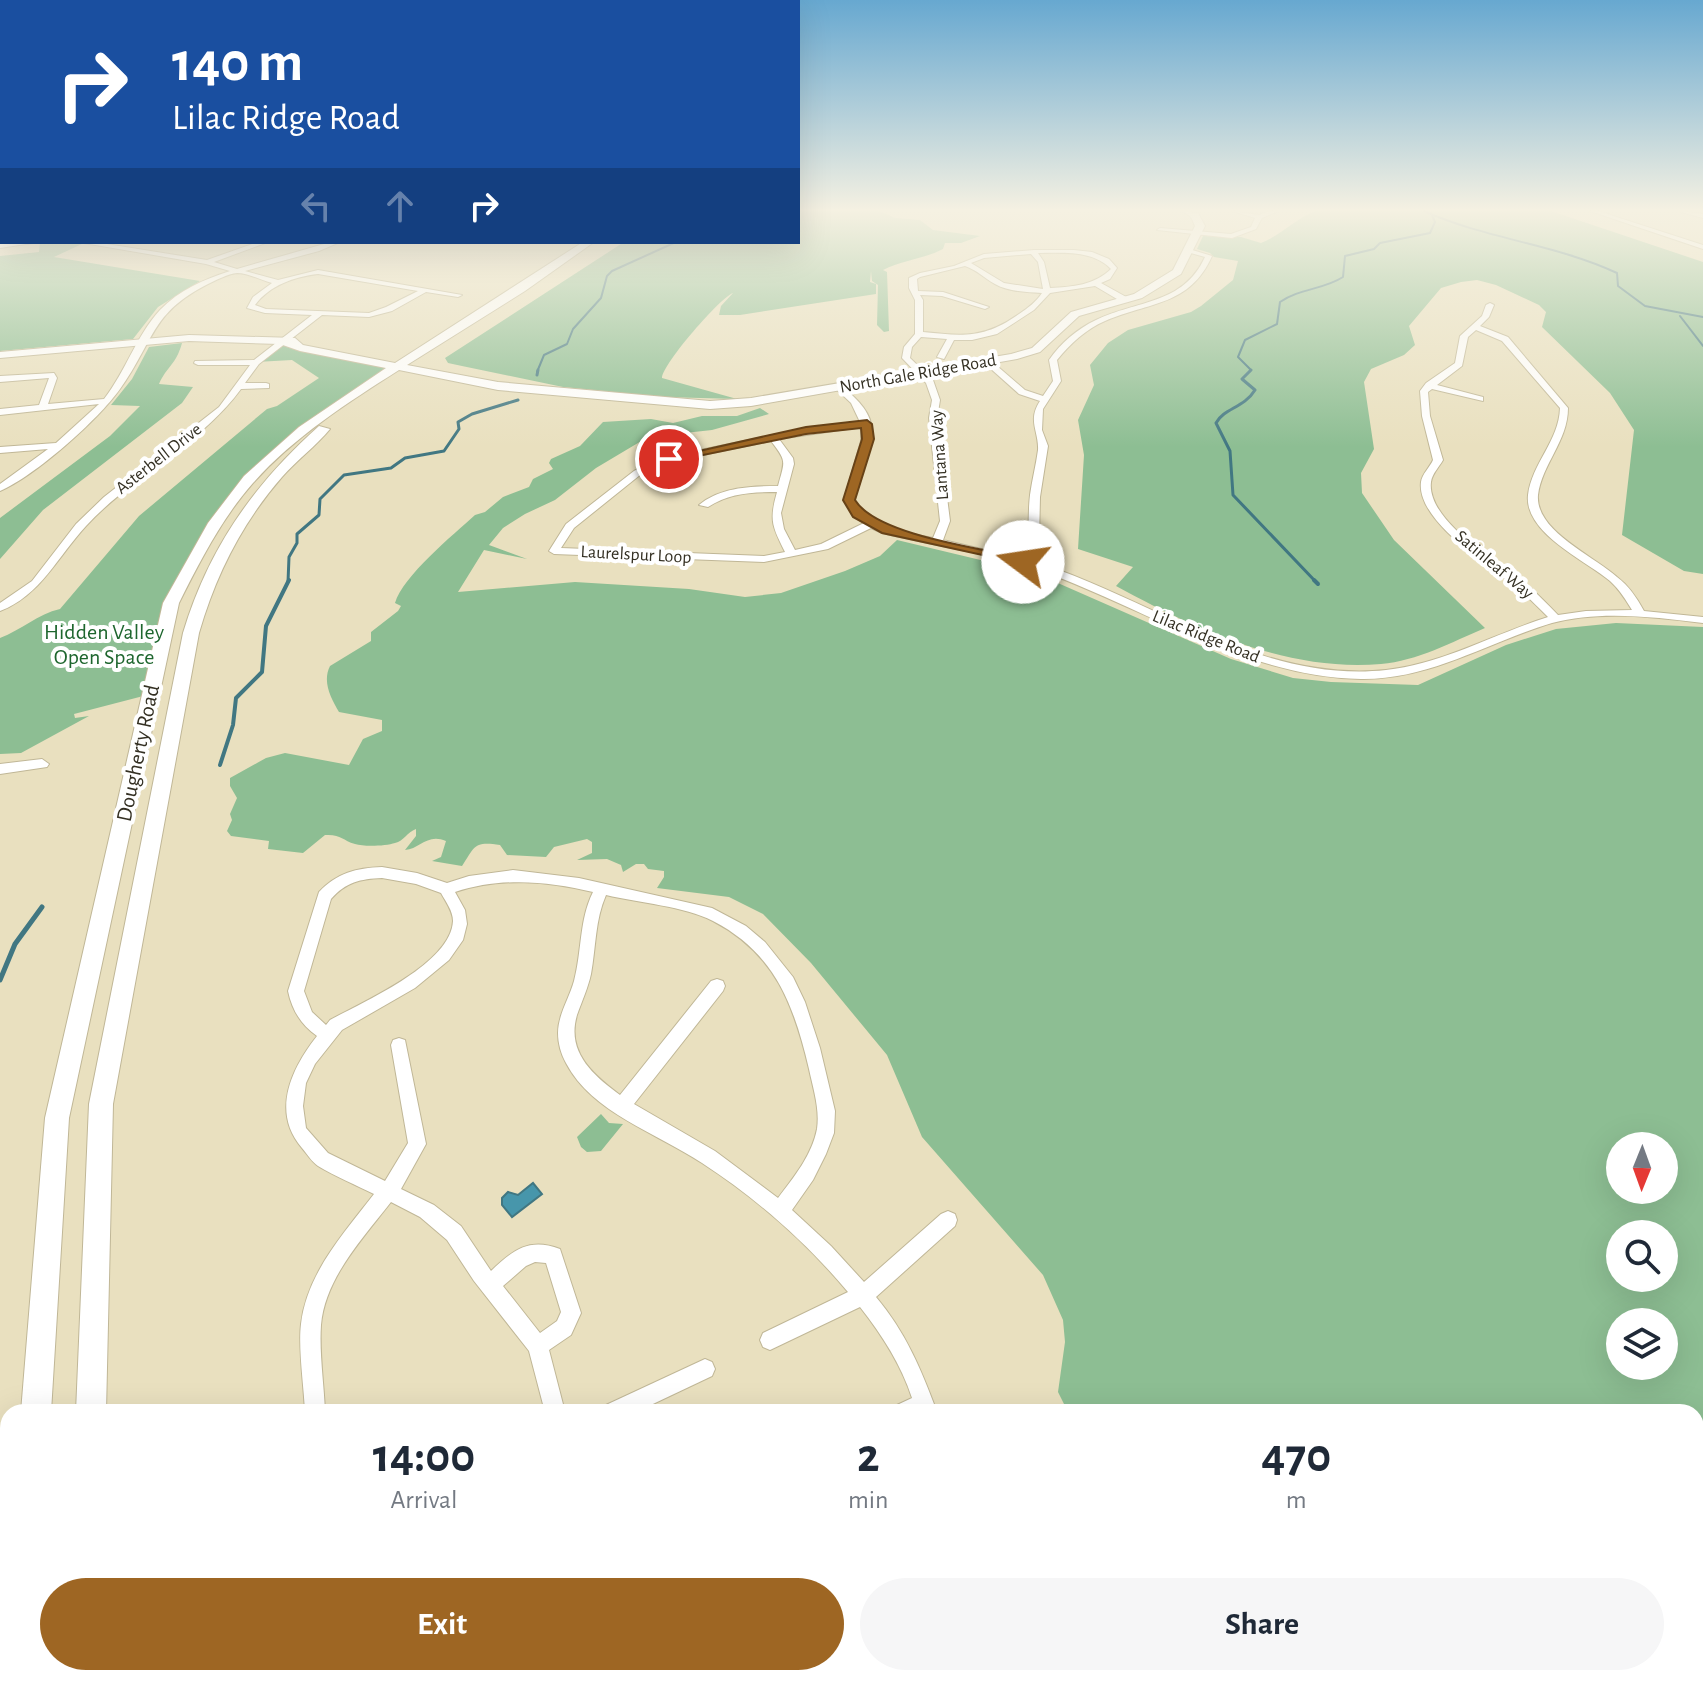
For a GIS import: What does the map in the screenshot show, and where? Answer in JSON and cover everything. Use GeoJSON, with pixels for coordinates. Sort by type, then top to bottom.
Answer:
{"type":"FeatureCollection","features":[{"type":"Feature","properties":{"kind":"main road","name":"Dougherty Road"},"geometry":{"type":"LineString","coordinates":[[37,1404],[57,1118],[171,603],[192,560],[222,513],[248,480],[281,447],[330,408],[540,290]]}},
{"type":"Feature","properties":{"kind":"main road","name":"North Gale Ridge Road"},"geometry":{"type":"LineString","coordinates":[[0,355],[144,341],[231,338],[283,341],[300,348],[408,365],[498,386],[710,405],[839,388],[1036,350],[1075,314],[1151,290]]}},
{"type":"Feature","properties":{"kind":"main road","name":"Dougherty Road"},"geometry":{"type":"LineString","coordinates":[[91,1404],[101,1104],[199,600],[217,559],[269,483],[301,449],[408,365]]}},
{"type":"Feature","properties":{"kind":"street"},"geometry":{"type":"LineString","coordinates":[[0,488],[58,446],[106,401],[156,320],[173,302],[194,290]]}},
{"type":"Feature","properties":{"kind":"street"},"geometry":{"type":"LineString","coordinates":[[269,290],[256,297],[250,306],[265,311],[379,313],[424,290],[458,295]]}},
{"type":"Feature","properties":{"kind":"street"},"geometry":{"type":"LineString","coordinates":[[915,290],[919,334],[983,338],[1000,331],[1043,299],[1047,291]]}},
{"type":"Feature","properties":{"kind":"street"},"geometry":{"type":"LineString","coordinates":[[1035,290],[1055,290]]}},
{"type":"Feature","properties":{"kind":"street"},"geometry":{"type":"LineString","coordinates":[[1107,290],[1125,300]]}},
{"type":"Feature","properties":{"kind":"street"},"geometry":{"type":"LineString","coordinates":[[1023,562],[1034,538],[1035,497],[1043,446],[1038,430],[1039,409],[1057,381],[1053,360],[1086,328],[1112,316],[1165,300],[1180,290]]}},
{"type":"Feature","properties":{"kind":"street"},"geometry":{"type":"LineString","coordinates":[[917,293],[943,294],[985,307]]}},
{"type":"Feature","properties":{"kind":"street"},"geometry":{"type":"LineString","coordinates":[[1429,385],[1459,364],[1464,336],[1476,327],[1490,305]]}},
{"type":"Feature","properties":{"kind":"street","name":"Asterbell Drive"},"geometry":{"type":"LineString","coordinates":[[0,608],[36,583],[88,517],[215,415],[256,362],[320,313]]}},
{"type":"Feature","properties":{"kind":"street"},"geometry":{"type":"LineString","coordinates":[[1476,327],[1505,339],[1564,408],[1561,432],[1544,460],[1537,485],[1533,505],[1535,514],[1547,529],[1616,580],[1630,595],[1640,614]]}},
{"type":"Feature","properties":{"kind":"street","name":"Lantana Way"},"geometry":{"type":"LineString","coordinates":[[919,334],[908,347],[906,358],[930,382],[936,400],[933,418],[945,521],[937,541]]}},
{"type":"Feature","properties":{"kind":"street"},"geometry":{"type":"LineString","coordinates":[[941,357],[952,337]]}},
{"type":"Feature","properties":{"kind":"street"},"geometry":{"type":"LineString","coordinates":[[986,361],[1022,392],[1043,399]]}},
{"type":"Feature","properties":{"kind":"street"},"geometry":{"type":"LineString","coordinates":[[198,363],[256,362]]}},
{"type":"Feature","properties":{"kind":"street"},"geometry":{"type":"LineString","coordinates":[[0,379],[51,375],[49,395],[43,407]]}},
{"type":"Feature","properties":{"kind":"street"},"geometry":{"type":"LineString","coordinates":[[1429,385],[1480,399]]}},
{"type":"Feature","properties":{"kind":"street","name":"Satinleaf Way"},"geometry":{"type":"LineString","coordinates":[[1429,385],[1423,398],[1438,460],[1426,482],[1427,494],[1435,509],[1463,541],[1523,588],[1555,618]]}},
{"type":"Feature","properties":{"kind":"street"},"geometry":{"type":"LineString","coordinates":[[239,386],[266,386]]}},
{"type":"Feature","properties":{"kind":"street"},"geometry":{"type":"LineString","coordinates":[[839,388],[867,424],[868,439],[849,500],[857,515],[871,524]]}},
{"type":"Feature","properties":{"kind":"street"},"geometry":{"type":"LineString","coordinates":[[0,412],[106,401]]}},
{"type":"Feature","properties":{"kind":"street","name":"Laurelspur Loop"},"geometry":{"type":"LineString","coordinates":[[867,424],[773,438],[669,459],[650,466],[570,526],[554,551],[746,560],[792,555],[824,547],[871,524]]}},
{"type":"Feature","properties":{"kind":"street"},"geometry":{"type":"LineString","coordinates":[[1023,430],[1038,430]]}},
{"type":"Feature","properties":{"kind":"street"},"geometry":{"type":"LineString","coordinates":[[773,438],[788,458],[790,470],[776,520],[792,555]]}},
{"type":"Feature","properties":{"kind":"street"},"geometry":{"type":"LineString","coordinates":[[0,450],[58,446]]}},
{"type":"Feature","properties":{"kind":"street"},"geometry":{"type":"LineString","coordinates":[[704,505],[718,497],[747,491],[784,489]]}},
{"type":"Feature","properties":{"kind":"street","name":"Lilac Ridge Road"},"geometry":{"type":"LineString","coordinates":[[871,524],[886,531],[1023,562],[1252,657],[1316,672],[1363,675],[1406,672],[1442,662],[1555,618],[1640,614],[1703,620]]}},
{"type":"Feature","properties":{"kind":"street"},"geometry":{"type":"LineString","coordinates":[[0,769],[42,764]]}},
{"type":"Feature","properties":{"kind":"street"},"geometry":{"type":"LineString","coordinates":[[328,1034],[308,1020],[298,1004],[296,991],[324,896],[329,889],[352,876],[377,874],[416,877],[446,889],[458,907],[460,924],[448,952],[429,969],[336,1025],[328,1034],[309,1059],[298,1083],[294,1106],[298,1131],[322,1159],[427,1211],[454,1233],[538,1346],[553,1404]]}},
{"type":"Feature","properties":{"kind":"street"},"geometry":{"type":"LineString","coordinates":[[446,889],[479,878],[553,877],[687,906],[718,917],[766,951],[795,993],[808,1029],[825,1102],[826,1130],[816,1157],[780,1211]]}},
{"type":"Feature","properties":{"kind":"street"},"geometry":{"type":"LineString","coordinates":[[602,888],[590,917],[584,974],[567,1013],[566,1034],[572,1058],[602,1092],[711,1158],[780,1211],[863,1294],[912,1370],[917,1404]]}},
{"type":"Feature","properties":{"kind":"street"},"geometry":{"type":"LineString","coordinates":[[622,1106],[717,986]]}},
{"type":"Feature","properties":{"kind":"street"},"geometry":{"type":"LineString","coordinates":[[315,1404],[311,1324],[316,1300],[328,1272],[388,1191],[417,1144],[399,1045]]}},
{"type":"Feature","properties":{"kind":"street"},"geometry":{"type":"LineString","coordinates":[[770,1340],[876,1286],[948,1220]]}},
{"type":"Feature","properties":{"kind":"street"},"geometry":{"type":"LineString","coordinates":[[490,1284],[526,1255],[541,1251],[553,1256],[571,1313],[564,1328],[538,1346]]}},
{"type":"Feature","properties":{"kind":"street"},"geometry":{"type":"LineString","coordinates":[[630,1404],[705,1369]]}},
{"type":"Feature","properties":{"kind":"green space"},"geometry":{"type":"Polygon","coordinates":[[[0,290],[186,290],[158,307],[133,339],[0,351],[0,290]]]}},
{"type":"Feature","properties":{"kind":"green space"},"geometry":{"type":"Polygon","coordinates":[[[550,290],[876,290],[876,294],[740,315],[719,315],[721,306],[733,293],[727,297],[682,346],[662,378],[737,399],[664,397],[563,387],[448,363],[445,358],[550,290]]]}},
{"type":"Feature","properties":{"kind":"green space"},"geometry":{"type":"Polygon","coordinates":[[[878,290],[888,290],[889,331],[884,332],[877,325],[878,290]]]}},
{"type":"Feature","properties":{"kind":"green space"},"geometry":{"type":"Polygon","coordinates":[[[1221,290],[1440,290],[1409,326],[1415,345],[1404,355],[1371,369],[1364,382],[1374,449],[1361,473],[1362,493],[1394,540],[1485,628],[1434,650],[1394,662],[1346,665],[1311,661],[1244,644],[1178,618],[1116,586],[1133,567],[1078,549],[1084,455],[1078,420],[1094,385],[1090,365],[1108,343],[1128,330],[1191,312],[1221,290]]]}},
{"type":"Feature","properties":{"kind":"green space"},"geometry":{"type":"Polygon","coordinates":[[[1506,290],[1703,290],[1703,574],[1684,571],[1622,535],[1634,430],[1610,393],[1542,327],[1546,312],[1539,305],[1506,290]]]}},
{"type":"Feature","properties":{"kind":"green space","name":"Hidden Valley Open Space"},"geometry":{"type":"Polygon","coordinates":[[[283,341],[396,367],[330,408],[248,480],[192,560],[151,694],[74,714],[75,718],[89,716],[21,753],[0,754],[0,638],[60,609],[139,516],[267,409],[277,406],[319,378],[292,360],[256,362],[283,341]]]}},
{"type":"Feature","properties":{"kind":"green space"},"geometry":{"type":"Polygon","coordinates":[[[182,343],[159,384],[193,387],[182,403],[43,510],[0,559],[0,518],[110,436],[140,406],[111,405],[132,379],[149,347],[182,343]]]}},
{"type":"Feature","properties":{"kind":"green space"},"geometry":{"type":"Polygon","coordinates":[[[760,408],[769,414],[712,430],[648,437],[596,468],[555,500],[503,528],[489,545],[527,559],[484,550],[458,592],[575,582],[689,589],[745,597],[781,593],[880,556],[897,540],[1035,573],[1231,659],[1293,678],[1418,685],[1506,645],[1556,629],[1616,623],[1703,627],[1703,1404],[1064,1404],[1058,1392],[1065,1342],[1063,1320],[1043,1275],[922,1137],[887,1055],[811,963],[763,914],[729,897],[657,888],[664,871],[648,869],[644,864],[636,864],[623,872],[621,865],[607,859],[577,860],[592,853],[592,842],[587,839],[554,847],[546,857],[507,855],[500,845],[484,844],[473,850],[462,866],[432,861],[441,857],[446,841],[439,839],[405,850],[416,836],[416,829],[398,842],[369,846],[325,835],[303,853],[268,849],[269,841],[231,836],[227,831],[237,798],[230,786],[230,778],[266,758],[285,753],[349,765],[363,739],[382,731],[382,720],[339,712],[327,684],[328,672],[330,666],[371,641],[371,632],[398,611],[401,606],[395,603],[400,592],[430,556],[475,515],[485,512],[503,497],[529,487],[533,479],[553,469],[549,463],[551,459],[580,446],[603,422],[651,419],[673,423],[702,416],[737,416],[760,408]]]}},
{"type":"Feature","properties":{"kind":"green space"},"geometry":{"type":"Polygon","coordinates":[[[601,1114],[609,1123],[623,1124],[601,1151],[587,1152],[577,1137],[601,1114]]]}},
{"type":"Feature","properties":{"kind":"water"},"geometry":{"type":"Polygon","coordinates":[[[533,1183],[542,1194],[512,1217],[502,1205],[502,1198],[508,1192],[518,1195],[533,1183]]]}},
{"type":"Feature","properties":{"kind":"waterway"},"geometry":{"type":"LineString","coordinates":[[537,372],[544,355],[567,344],[573,329],[601,298],[603,290]]}},
{"type":"Feature","properties":{"kind":"waterway"},"geometry":{"type":"LineString","coordinates":[[1309,290],[1280,302],[1277,324],[1245,340],[1238,357],[1251,370],[1242,379],[1255,390],[1216,423],[1230,451],[1233,495],[1316,582]]}},
{"type":"Feature","properties":{"kind":"waterway"},"geometry":{"type":"LineString","coordinates":[[1623,290],[1645,306],[1703,317]]}},
{"type":"Feature","properties":{"kind":"waterway"},"geometry":{"type":"LineString","coordinates":[[1680,316],[1703,346]]}},
{"type":"Feature","properties":{"kind":"waterway"},"geometry":{"type":"LineString","coordinates":[[537,375],[538,370]]}},
{"type":"Feature","properties":{"kind":"waterway"},"geometry":{"type":"LineString","coordinates":[[288,582],[289,557],[297,543],[297,534],[319,515],[320,499],[344,475],[391,468],[405,458],[444,451],[459,429],[458,422],[472,414],[518,400]]}},
{"type":"Feature","properties":{"kind":"waterway"},"geometry":{"type":"LineString","coordinates":[[220,765],[233,725],[236,698],[262,672],[266,626],[288,582]]}},
{"type":"Feature","properties":{"kind":"waterway"},"geometry":{"type":"LineString","coordinates":[[0,980],[15,944],[42,907]]}},
{"type":"Feature","properties":{"kind":"route"},"geometry":{"type":"LineString","coordinates":[[669,459],[806,431],[867,424],[868,439],[851,485],[849,500],[857,515],[886,531],[1023,562]]}}]}
